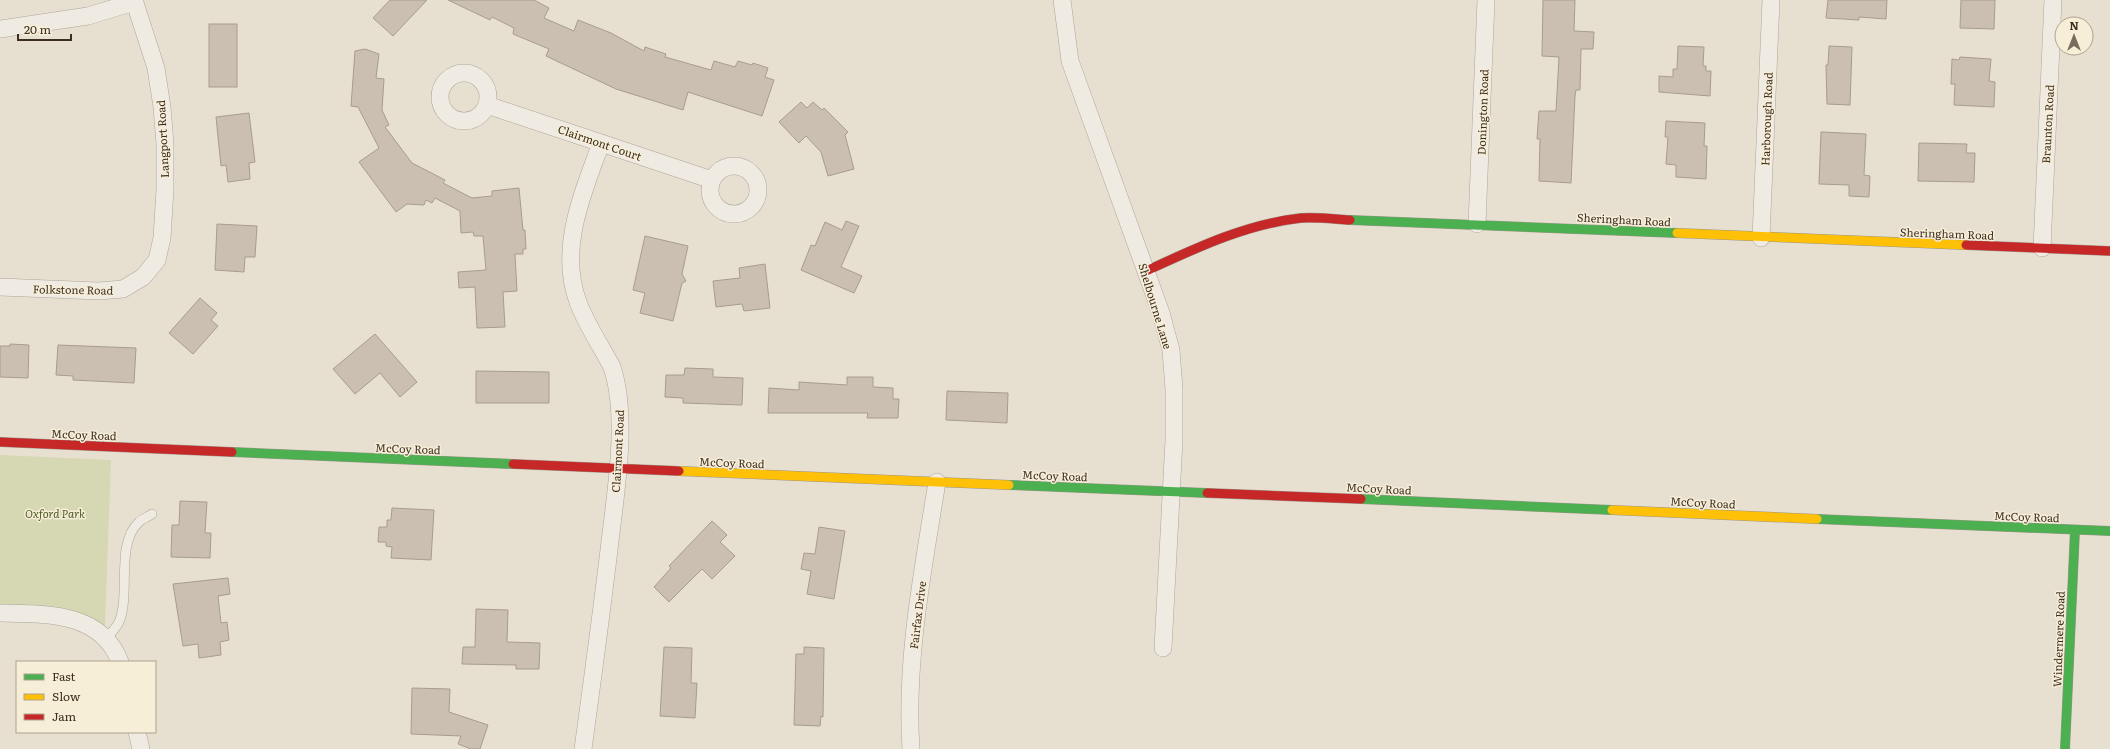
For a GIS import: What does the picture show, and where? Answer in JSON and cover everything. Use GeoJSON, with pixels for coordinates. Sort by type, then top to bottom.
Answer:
{"type":"FeatureCollection","features":[{"type":"Feature","properties":{"kind":"main road","name":"Sheringham Road"},"geometry":{"type":"LineString","coordinates":[[1146,271],[1223,236],[1276,221],[1303,218],[1477,224],[1761,238],[2110,251]]}},
{"type":"Feature","properties":{"kind":"main road","name":"McCoy Road"},"geometry":{"type":"LineString","coordinates":[[0,442],[2110,531]]}},
{"type":"Feature","properties":{"kind":"main road","name":"Windermere Road"},"geometry":{"type":"LineString","coordinates":[[2065,749],[2075,530]]}},
{"type":"Feature","properties":{"kind":"street","name":"Shelbourne Lane"},"geometry":{"type":"LineString","coordinates":[[1062,0],[1070,61],[1161,313],[1171,350],[1173,370],[1174,440],[1163,648]]}},
{"type":"Feature","properties":{"kind":"street","name":"Donington Road"},"geometry":{"type":"LineString","coordinates":[[1477,224],[1486,0]]}},
{"type":"Feature","properties":{"kind":"street","name":"Harborough Road"},"geometry":{"type":"LineString","coordinates":[[1761,238],[1771,0]]}},
{"type":"Feature","properties":{"kind":"street","name":"Braunton Road"},"geometry":{"type":"LineString","coordinates":[[2042,248],[2053,0]]}},
{"type":"Feature","properties":{"kind":"street"},"geometry":{"type":"LineString","coordinates":[[0,29],[88,16],[134,1]]}},
{"type":"Feature","properties":{"kind":"street","name":"Langport Road"},"geometry":{"type":"LineString","coordinates":[[134,1],[156,68],[165,144],[162,238],[157,260],[143,277]]}},
{"type":"Feature","properties":{"kind":"street","name":"Clairmont Court"},"geometry":{"type":"LineString","coordinates":[[487,105],[712,180]]}},
{"type":"Feature","properties":{"kind":"street","name":"Clairmont Road"},"geometry":{"type":"LineString","coordinates":[[583,749],[620,434],[616,378],[612,367],[578,302],[571,272],[571,236],[576,210],[601,143]]}},
{"type":"Feature","properties":{"kind":"street","name":"Folkstone Road"},"geometry":{"type":"LineString","coordinates":[[0,287],[99,291],[123,289],[143,277]]}},
{"type":"Feature","properties":{"kind":"street","name":"Fairfax Drive"},"geometry":{"type":"LineString","coordinates":[[911,749],[913,650],[937,482]]}},
{"type":"Feature","properties":{"kind":"street"},"geometry":{"type":"LineString","coordinates":[[0,613],[67,618],[94,628],[115,648],[120,661]]}},
{"type":"Feature","properties":{"kind":"street"},"geometry":{"type":"LineString","coordinates":[[137,733],[141,749]]}},
{"type":"Feature","properties":{"kind":"lane"},"geometry":{"type":"LineString","coordinates":[[106,639],[119,622],[124,605],[125,560],[130,537],[138,523],[152,514]]}},
{"type":"Feature","properties":{"kind":"green space","name":"Oxford Park"},"geometry":{"type":"Polygon","coordinates":[[[0,455],[111,460],[105,626],[78,613],[0,606],[0,455]]]}},
{"type":"Feature","properties":{"kind":"building"},"geometry":{"type":"Polygon","coordinates":[[[390,0],[427,0],[393,36],[373,18],[390,0]]]}},
{"type":"Feature","properties":{"kind":"building"},"geometry":{"type":"Polygon","coordinates":[[[448,0],[534,0],[549,8],[544,18],[574,31],[578,20],[611,33],[644,51],[645,47],[666,54],[665,57],[711,70],[714,61],[735,67],[738,61],[752,65],[753,63],[768,68],[765,77],[774,80],[762,116],[688,92],[683,110],[616,89],[546,56],[549,49],[513,34],[514,28],[492,17],[490,20],[448,0]]]}},
{"type":"Feature","properties":{"kind":"building"},"geometry":{"type":"Polygon","coordinates":[[[1543,0],[1575,0],[1574,31],[1594,32],[1593,49],[1581,49],[1580,90],[1576,90],[1575,96],[1571,183],[1539,181],[1540,139],[1537,139],[1539,111],[1556,111],[1559,57],[1542,56],[1543,0]]]}},
{"type":"Feature","properties":{"kind":"building"},"geometry":{"type":"Polygon","coordinates":[[[1828,0],[1887,0],[1886,19],[1859,17],[1859,20],[1826,18],[1828,0]]]}},
{"type":"Feature","properties":{"kind":"building"},"geometry":{"type":"Polygon","coordinates":[[[1961,0],[1995,0],[1994,29],[1960,28],[1961,0]]]}},
{"type":"Feature","properties":{"kind":"building"},"geometry":{"type":"Polygon","coordinates":[[[209,24],[237,24],[237,87],[209,87],[209,24]]]}},
{"type":"Feature","properties":{"kind":"building"},"geometry":{"type":"Polygon","coordinates":[[[1678,46],[1704,47],[1703,66],[1706,66],[1706,71],[1711,71],[1710,96],[1659,92],[1659,76],[1673,77],[1673,69],[1677,69],[1678,46]]]}},
{"type":"Feature","properties":{"kind":"building"},"geometry":{"type":"Polygon","coordinates":[[[1829,46],[1852,47],[1850,105],[1827,104],[1826,65],[1828,65],[1829,46]]]}},
{"type":"Feature","properties":{"kind":"building"},"geometry":{"type":"Polygon","coordinates":[[[365,49],[379,54],[376,78],[384,79],[382,110],[389,125],[385,127],[412,163],[445,180],[443,183],[472,198],[492,196],[492,191],[519,188],[526,249],[523,249],[523,254],[515,254],[517,291],[503,292],[505,327],[477,328],[475,287],[459,288],[458,272],[486,270],[483,236],[474,236],[473,232],[461,233],[460,211],[435,198],[432,203],[426,200],[424,205],[407,204],[396,212],[359,162],[379,148],[358,107],[351,106],[355,51],[365,49]]]}},
{"type":"Feature","properties":{"kind":"building"},"geometry":{"type":"Polygon","coordinates":[[[1960,57],[1991,59],[1989,81],[1995,82],[1994,107],[1954,105],[1955,84],[1951,84],[1952,59],[1959,60],[1960,57]]]}},
{"type":"Feature","properties":{"kind":"building"},"geometry":{"type":"Polygon","coordinates":[[[801,102],[807,108],[813,102],[822,110],[824,108],[848,132],[845,135],[854,169],[828,176],[821,152],[806,136],[799,143],[779,122],[801,102]]]}},
{"type":"Feature","properties":{"kind":"building"},"geometry":{"type":"Polygon","coordinates":[[[249,113],[255,162],[249,163],[250,179],[228,182],[226,165],[221,166],[216,117],[249,113]]]}},
{"type":"Feature","properties":{"kind":"building"},"geometry":{"type":"Polygon","coordinates":[[[1666,121],[1705,123],[1704,146],[1707,146],[1706,179],[1676,177],[1676,165],[1666,164],[1668,137],[1665,137],[1666,121]]]}},
{"type":"Feature","properties":{"kind":"building"},"geometry":{"type":"Polygon","coordinates":[[[1821,132],[1866,134],[1864,175],[1870,176],[1869,197],[1849,196],[1849,185],[1819,184],[1821,132]]]}},
{"type":"Feature","properties":{"kind":"building"},"geometry":{"type":"Polygon","coordinates":[[[1919,143],[1967,144],[1966,153],[1975,153],[1974,182],[1918,181],[1919,143]]]}},
{"type":"Feature","properties":{"kind":"building"},"geometry":{"type":"Polygon","coordinates":[[[846,221],[859,226],[841,267],[862,276],[854,293],[801,270],[811,245],[815,246],[825,222],[842,230],[846,221]]]}},
{"type":"Feature","properties":{"kind":"building"},"geometry":{"type":"Polygon","coordinates":[[[217,224],[257,226],[255,257],[245,257],[244,272],[215,270],[217,224]]]}},
{"type":"Feature","properties":{"kind":"building"},"geometry":{"type":"Polygon","coordinates":[[[645,236],[688,246],[682,274],[686,281],[682,283],[673,321],[640,313],[645,293],[633,290],[645,236]]]}},
{"type":"Feature","properties":{"kind":"building"},"geometry":{"type":"Polygon","coordinates":[[[765,264],[770,308],[744,311],[742,304],[716,307],[713,281],[740,278],[739,268],[765,264]]]}},
{"type":"Feature","properties":{"kind":"building"},"geometry":{"type":"Polygon","coordinates":[[[200,298],[217,313],[211,320],[218,326],[193,354],[169,333],[200,298]]]}},
{"type":"Feature","properties":{"kind":"building"},"geometry":{"type":"Polygon","coordinates":[[[375,334],[417,382],[400,397],[380,373],[355,394],[333,369],[375,334]]]}},
{"type":"Feature","properties":{"kind":"building"},"geometry":{"type":"Polygon","coordinates":[[[10,344],[29,345],[28,378],[0,377],[0,346],[10,346],[10,344]]]}},
{"type":"Feature","properties":{"kind":"building"},"geometry":{"type":"Polygon","coordinates":[[[58,345],[136,348],[134,383],[73,380],[73,376],[56,375],[58,345]]]}},
{"type":"Feature","properties":{"kind":"building"},"geometry":{"type":"Polygon","coordinates":[[[685,368],[713,369],[713,377],[743,378],[742,405],[683,403],[683,398],[665,397],[666,375],[684,375],[685,368]]]}},
{"type":"Feature","properties":{"kind":"building"},"geometry":{"type":"Polygon","coordinates":[[[476,371],[549,372],[549,403],[476,403],[476,371]]]}},
{"type":"Feature","properties":{"kind":"building"},"geometry":{"type":"Polygon","coordinates":[[[847,377],[873,377],[873,387],[893,388],[893,399],[899,399],[898,418],[867,418],[868,413],[768,413],[769,388],[799,390],[799,382],[847,385],[847,377]]]}},
{"type":"Feature","properties":{"kind":"building"},"geometry":{"type":"Polygon","coordinates":[[[947,391],[1008,393],[1007,423],[946,420],[947,391]]]}},
{"type":"Feature","properties":{"kind":"building"},"geometry":{"type":"Polygon","coordinates":[[[180,501],[207,502],[205,533],[211,533],[210,558],[171,557],[172,525],[179,525],[180,501]]]}},
{"type":"Feature","properties":{"kind":"building"},"geometry":{"type":"Polygon","coordinates":[[[392,508],[434,510],[431,560],[391,558],[392,547],[386,546],[386,542],[378,542],[379,527],[387,527],[387,520],[391,520],[392,508]]]}},
{"type":"Feature","properties":{"kind":"building"},"geometry":{"type":"Polygon","coordinates":[[[712,521],[727,535],[720,542],[735,556],[712,579],[702,569],[669,602],[654,587],[671,568],[669,566],[712,521]]]}},
{"type":"Feature","properties":{"kind":"building"},"geometry":{"type":"Polygon","coordinates":[[[819,527],[845,531],[834,599],[807,594],[811,571],[801,569],[804,553],[815,554],[819,527]]]}},
{"type":"Feature","properties":{"kind":"building"},"geometry":{"type":"Polygon","coordinates":[[[228,578],[230,594],[218,596],[221,623],[227,622],[229,640],[220,642],[221,655],[199,658],[198,644],[183,646],[173,584],[228,578]]]}},
{"type":"Feature","properties":{"kind":"building"},"geometry":{"type":"Polygon","coordinates":[[[476,609],[508,610],[507,642],[540,643],[539,669],[516,669],[516,665],[462,664],[463,647],[475,647],[476,609]]]}},
{"type":"Feature","properties":{"kind":"building"},"geometry":{"type":"Polygon","coordinates":[[[664,647],[692,648],[691,683],[697,683],[695,718],[660,716],[664,647]]]}},
{"type":"Feature","properties":{"kind":"building"},"geometry":{"type":"Polygon","coordinates":[[[804,647],[824,648],[823,717],[821,716],[820,726],[794,725],[796,654],[804,654],[804,647]]]}},
{"type":"Feature","properties":{"kind":"building"},"geometry":{"type":"Polygon","coordinates":[[[412,688],[450,689],[449,712],[488,725],[480,749],[471,749],[458,744],[461,736],[411,734],[412,688]]]}},
{"type":"Feature","properties":{"kind":"traffic: fast"},"geometry":{"type":"LineString","coordinates":[[1350,220],[1677,233]]}},
{"type":"Feature","properties":{"kind":"traffic: fast"},"geometry":{"type":"LineString","coordinates":[[232,452],[513,464]]}},
{"type":"Feature","properties":{"kind":"traffic: fast"},"geometry":{"type":"LineString","coordinates":[[1009,485],[1207,493]]}},
{"type":"Feature","properties":{"kind":"traffic: fast"},"geometry":{"type":"LineString","coordinates":[[1361,499],[1612,510]]}},
{"type":"Feature","properties":{"kind":"traffic: fast"},"geometry":{"type":"LineString","coordinates":[[1817,519],[2110,531]]}},
{"type":"Feature","properties":{"kind":"traffic: fast"},"geometry":{"type":"LineString","coordinates":[[2065,749],[2075,530]]}},
{"type":"Feature","properties":{"kind":"traffic: slow"},"geometry":{"type":"LineString","coordinates":[[1677,233],[1966,245]]}},
{"type":"Feature","properties":{"kind":"traffic: slow"},"geometry":{"type":"LineString","coordinates":[[679,471],[1009,485]]}},
{"type":"Feature","properties":{"kind":"traffic: slow"},"geometry":{"type":"LineString","coordinates":[[1612,510],[1817,519]]}},
{"type":"Feature","properties":{"kind":"traffic: jam"},"geometry":{"type":"LineString","coordinates":[[1146,271],[1241,231],[1281,221],[1301,218],[1350,220]]}},
{"type":"Feature","properties":{"kind":"traffic: jam"},"geometry":{"type":"LineString","coordinates":[[1966,245],[2110,251]]}},
{"type":"Feature","properties":{"kind":"traffic: jam"},"geometry":{"type":"LineString","coordinates":[[0,442],[232,452]]}},
{"type":"Feature","properties":{"kind":"traffic: jam"},"geometry":{"type":"LineString","coordinates":[[513,464],[679,471]]}},
{"type":"Feature","properties":{"kind":"traffic: jam"},"geometry":{"type":"LineString","coordinates":[[1207,493],[1361,499]]}}]}
